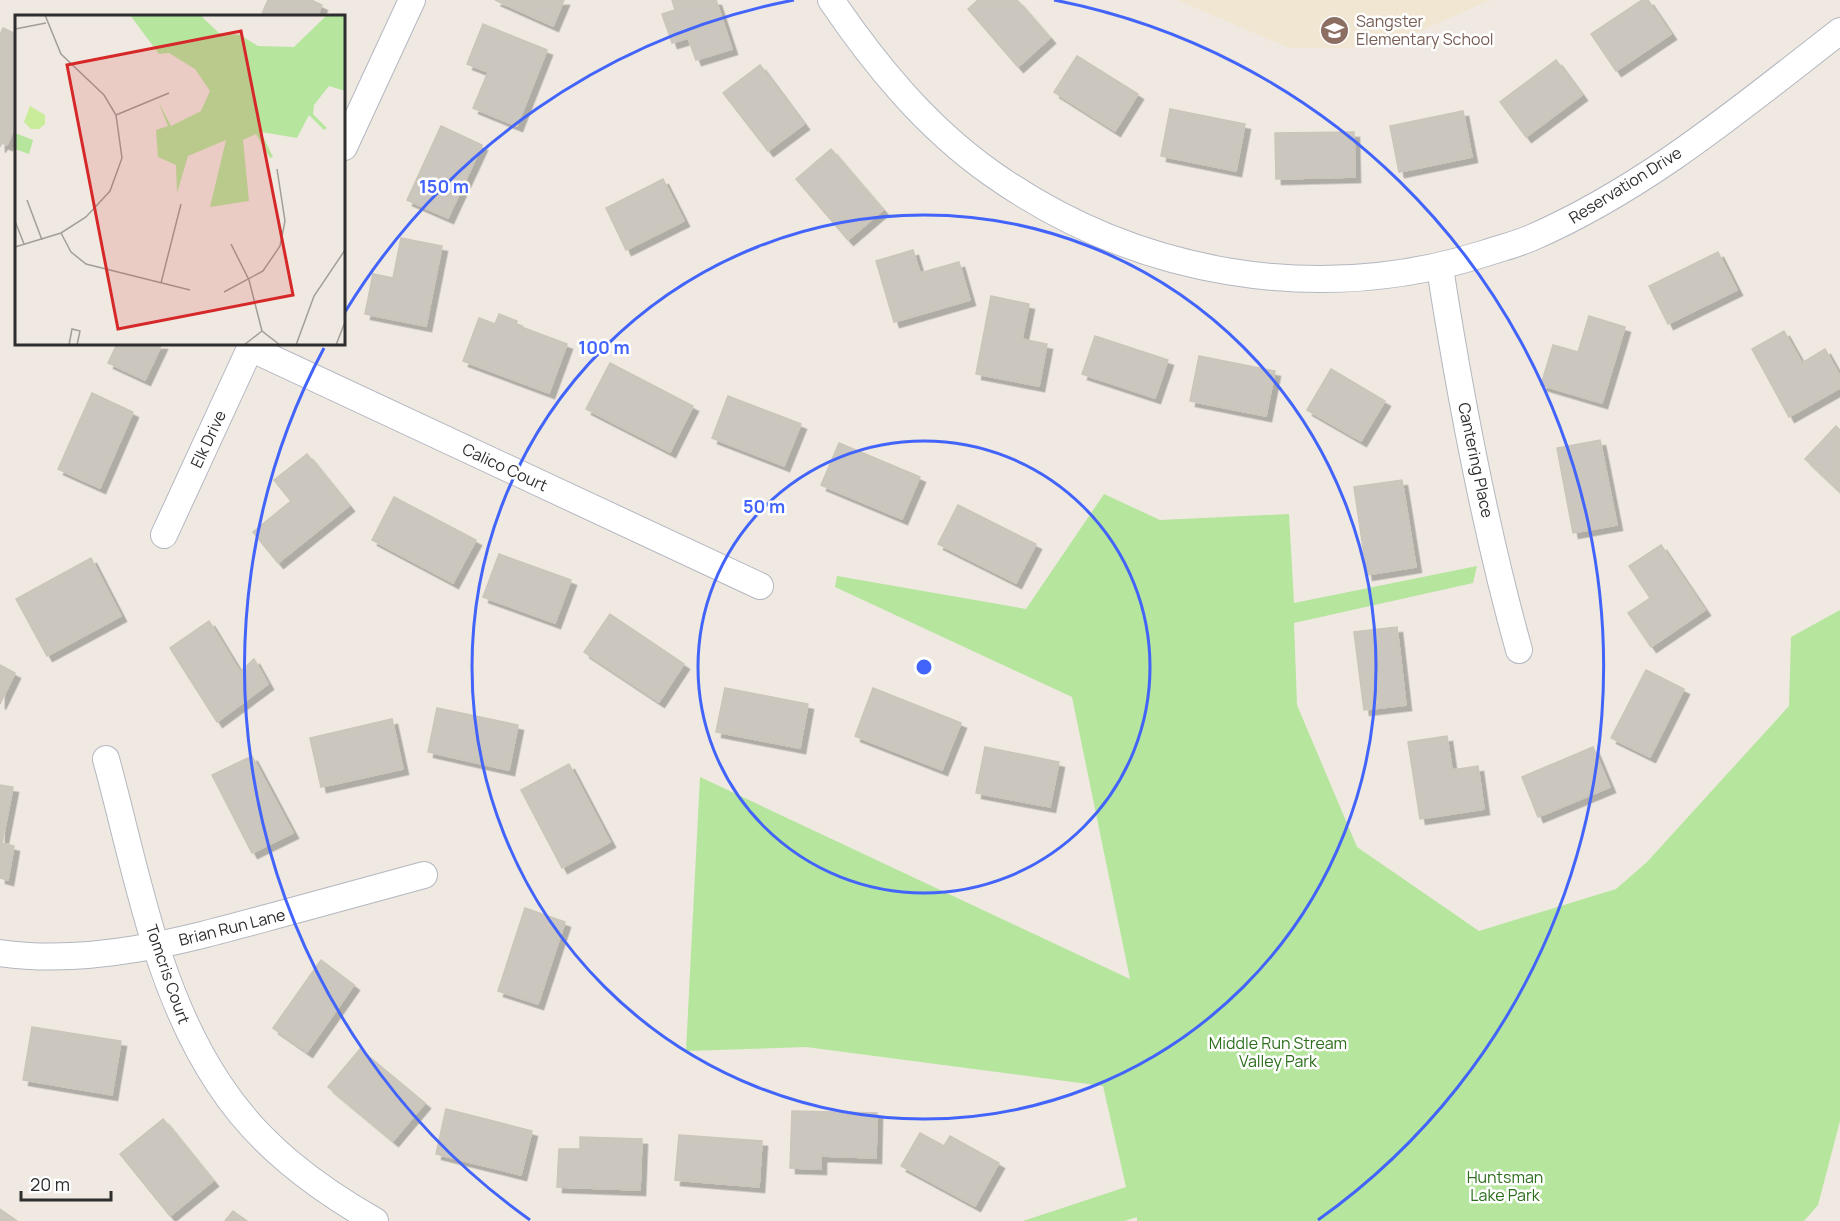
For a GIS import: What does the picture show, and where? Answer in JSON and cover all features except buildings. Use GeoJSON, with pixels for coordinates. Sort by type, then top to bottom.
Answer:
{"type":"FeatureCollection","features":[{"type":"Feature","properties":{"kind":"street"},"geometry":{"type":"LineString","coordinates":[[345,145],[412,0]]}},
{"type":"Feature","properties":{"kind":"street","name":"Reservation Drive"},"geometry":{"type":"LineString","coordinates":[[831,0],[859,41],[891,80],[939,130],[999,179],[1039,205],[1092,231],[1143,251],[1200,267],[1258,276],[1317,280],[1366,279],[1440,268],[1528,240],[1588,211],[1644,177],[1721,122],[1840,31]]}},
{"type":"Feature","properties":{"kind":"street","name":"Cantering Place"},"geometry":{"type":"LineString","coordinates":[[1440,268],[1451,338],[1503,588],[1519,650]]}},
{"type":"Feature","properties":{"kind":"street","name":"Elk Drive"},"geometry":{"type":"LineString","coordinates":[[164,535],[251,346]]}},
{"type":"Feature","properties":{"kind":"street","name":"Calico Court"},"geometry":{"type":"LineString","coordinates":[[251,346],[760,586]]}},
{"type":"Feature","properties":{"kind":"street","name":"Tomcris Court"},"geometry":{"type":"LineString","coordinates":[[106,759],[156,945],[180,1014],[219,1086],[273,1148],[306,1177],[375,1221]]}},
{"type":"Feature","properties":{"kind":"street","name":"Brian Run Lane"},"geometry":{"type":"LineString","coordinates":[[0,953],[57,957],[156,945],[205,935],[424,875]]}},
{"type":"Feature","properties":{"kind":"shaded area","name":"Sangster Elementary School"},"geometry":{"type":"Polygon","coordinates":[[[1177,0],[1490,0],[1382,48],[1289,48],[1177,0]]]}},
{"type":"Feature","properties":{"kind":"green space","name":"Middle Run Stream Valley Park"},"geometry":{"type":"Polygon","coordinates":[[[1104,494],[1160,520],[1289,514],[1294,603],[1477,566],[1473,583],[1294,623],[1297,705],[1357,847],[1479,931],[1616,889],[1647,862],[1789,706],[1791,637],[1840,610],[1840,1121],[1818,1205],[1804,1221],[1137,1221],[1137,1217],[1125,1221],[1023,1221],[1126,1187],[1103,1086],[806,1047],[686,1051],[700,777],[1130,979],[1072,697],[835,587],[837,576],[1026,609],[1104,494]]]}},
{"type":"Feature","properties":{"kind":"place","name":"Sangster Elementary School"},"geometry":{"type":"Point","coordinates":[1335,30]}},
{"type":"Feature","properties":{"kind":"park label","name":"Huntsman Lake Park"},"geometry":{"type":"Point","coordinates":[1505,1186]}}]}
